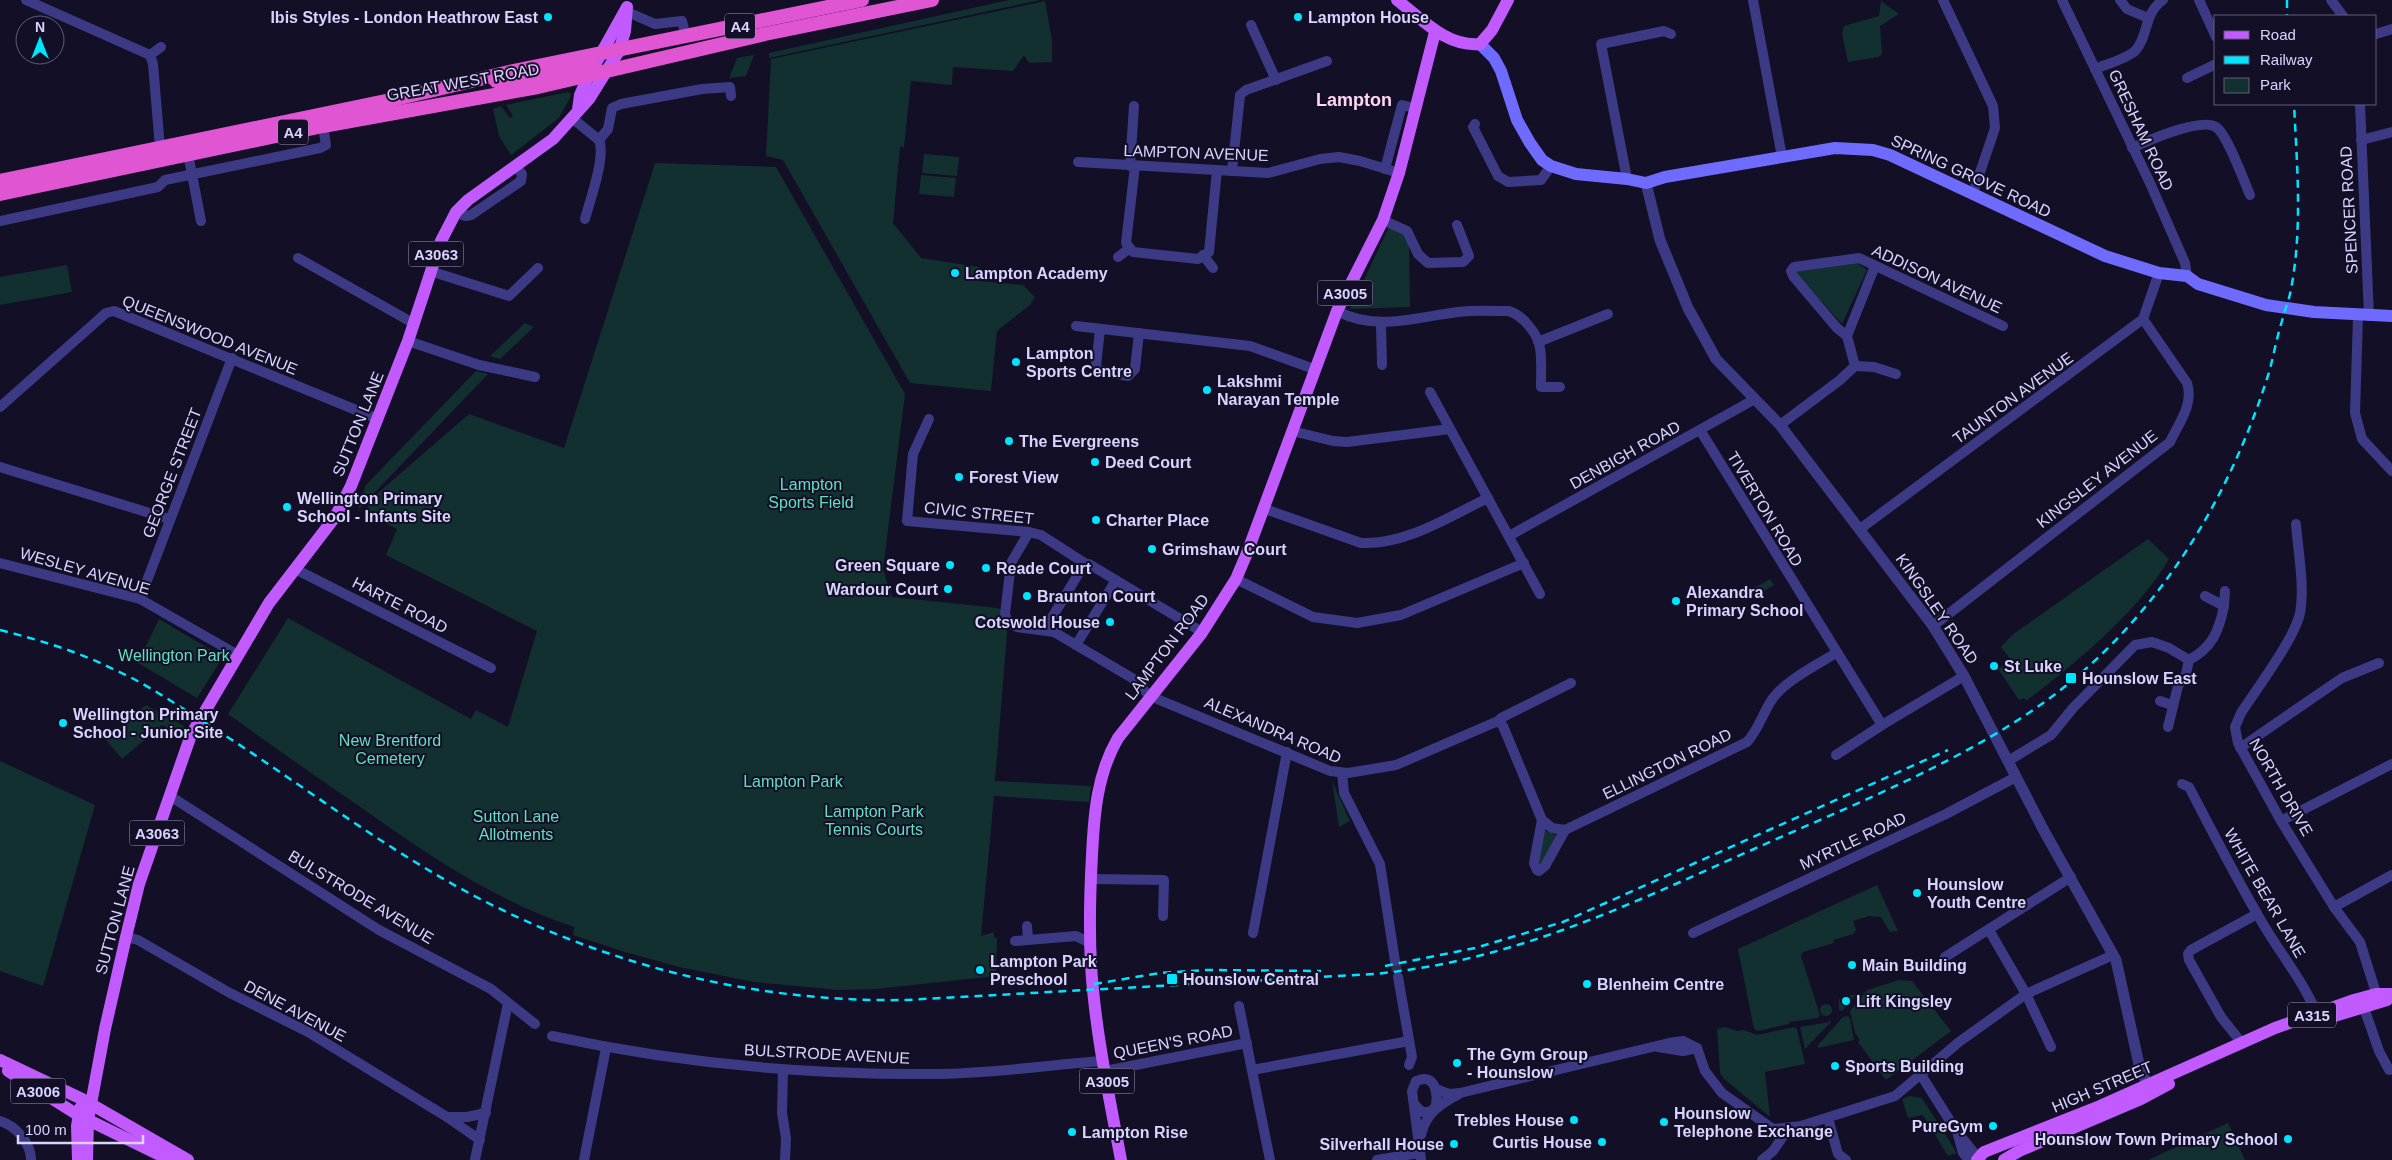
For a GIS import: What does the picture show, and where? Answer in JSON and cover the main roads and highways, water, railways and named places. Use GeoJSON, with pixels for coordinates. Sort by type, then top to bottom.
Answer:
{"type":"FeatureCollection","features":[{"type":"Feature","properties":{"kind":"highway","name":"GREAT WEST ROAD"},"geometry":{"type":"LineString","coordinates":[[0,181],[509,72],[862,0]]}},
{"type":"Feature","properties":{"kind":"highway","name":"GREAT WEST ROAD"},"geometry":{"type":"LineString","coordinates":[[0,194],[323,126],[594,73],[765,34],[932,0]]}},
{"type":"Feature","properties":{"kind":"highway","name":"A4"},"geometry":{"type":"LineString","coordinates":[[483,79],[517,80],[583,68],[594,73]]}},
{"type":"Feature","properties":{"kind":"main road"},"geometry":{"type":"LineString","coordinates":[[1397,0],[1435,32],[1459,43],[1480,44],[1492,30],[1508,0]]}},
{"type":"Feature","properties":{"kind":"main road","name":"A3063"},"geometry":{"type":"LineString","coordinates":[[619,51],[625,31],[627,7]]}},
{"type":"Feature","properties":{"kind":"main road","name":"A3063"},"geometry":{"type":"LineString","coordinates":[[601,54],[627,7]]}},
{"type":"Feature","properties":{"kind":"main road","name":"LAMPTON ROAD"},"geometry":{"type":"LineString","coordinates":[[1121,1160],[1104,1066],[1095,1002],[1090,943],[1091,880],[1097,795],[1104,766],[1118,738],[1202,632],[1236,578],[1265,509],[1337,311],[1384,220],[1399,173],[1435,32]]}},
{"type":"Feature","properties":{"kind":"main road","name":"SPRING GROVE ROAD"},"geometry":{"type":"LineString","coordinates":[[1480,44],[1494,58],[1501,71],[1517,120],[1542,160],[1551,166],[1576,174],[1646,183],[1665,177],[1835,148],[1873,150],[1890,155],[1973,193],[2104,256],[2159,273],[2187,276],[2198,284],[2266,305],[2301,311],[2364,316],[2392,316]]}},
{"type":"Feature","properties":{"kind":"main road","name":"SUTTON LANE"},"geometry":{"type":"LineString","coordinates":[[594,73],[619,51]]}},
{"type":"Feature","properties":{"kind":"main road","name":"SUTTON LANE"},"geometry":{"type":"LineString","coordinates":[[85,1110],[139,884],[193,732],[269,603],[335,517],[351,486],[408,341],[440,240],[456,212],[468,200],[553,139],[575,114],[580,95],[594,73],[601,54]]}},
{"type":"Feature","properties":{"kind":"main road","name":"HIGH STREET"},"geometry":{"type":"LineString","coordinates":[[2004,1160],[2019,1151],[2243,1045],[2362,1002],[2378,998],[2387,1000],[2392,994]]}},
{"type":"Feature","properties":{"kind":"main road","name":"A3006"},"geometry":{"type":"LineString","coordinates":[[0,1060],[170,1160]]}},
{"type":"Feature","properties":{"kind":"main road","name":"A3006"},"geometry":{"type":"LineString","coordinates":[[0,1065],[85,1110],[188,1160]]}},
{"type":"Feature","properties":{"kind":"main road","name":"HIGH STREET"},"geometry":{"type":"LineString","coordinates":[[1976,1160],[1984,1152],[2150,1089]]}},
{"type":"Feature","properties":{"kind":"main road"},"geometry":{"type":"LineString","coordinates":[[85,1110],[174,1160]]}},
{"type":"Feature","properties":{"kind":"main road","name":"A3063"},"geometry":{"type":"LineString","coordinates":[[78,1160],[85,1110]]}},
{"type":"Feature","properties":{"kind":"main road","name":"A3063"},"geometry":{"type":"LineString","coordinates":[[85,1110],[87,1160]]}},
{"type":"Feature","properties":{"kind":"main road"},"geometry":{"type":"LineString","coordinates":[[1976,1160],[1987,1159],[2005,1152],[2019,1151]]}},
{"type":"Feature","properties":{"kind":"tunnel"},"geometry":{"type":"LineString","coordinates":[[1395,961],[1398,977]]}},
{"type":"Feature","properties":{"kind":"railway"},"geometry":{"type":"LineString","coordinates":[[2287,0],[2287,15]]}},
{"type":"Feature","properties":{"kind":"railway"},"geometry":{"type":"LineString","coordinates":[[0,630],[72,651],[148,687],[232,740],[397,851],[480,899],[538,926],[596,949],[656,968],[718,983],[780,993],[843,999],[906,1000],[1374,974],[1425,967],[1475,957],[1523,944],[1615,910],[1868,799],[1944,762],[2016,721],[2050,698],[2089,666],[2124,631],[2157,592],[2186,552],[2212,508],[2254,417],[2270,369],[2290,294],[2297,247],[2298,199],[2294,105]]}},
{"type":"Feature","properties":{"kind":"railway"},"geometry":{"type":"LineString","coordinates":[[1385,966],[1475,948],[1563,922],[1948,750]]}},
{"type":"Feature","properties":{"kind":"railway"},"geometry":{"type":"LineString","coordinates":[[1094,984],[1160,973],[1206,970],[1321,971]]}},
{"type":"Feature","properties":{"kind":"place","name":"Ibis Styles - London Heathrow East"},"geometry":{"type":"Point","coordinates":[548,17]}},
{"type":"Feature","properties":{"kind":"place","name":"Lampton House"},"geometry":{"type":"Point","coordinates":[1298,17]}},
{"type":"Feature","properties":{"kind":"place","name":"Lampton Academy"},"geometry":{"type":"Point","coordinates":[955,273]}},
{"type":"Feature","properties":{"kind":"place","name":"Lampton Sports Centre"},"geometry":{"type":"Point","coordinates":[1016,362]}},
{"type":"Feature","properties":{"kind":"place","name":"Lakshmi Narayan Temple"},"geometry":{"type":"Point","coordinates":[1207,390]}},
{"type":"Feature","properties":{"kind":"place","name":"The Evergreens"},"geometry":{"type":"Point","coordinates":[1009,441]}},
{"type":"Feature","properties":{"kind":"place","name":"Deed Court"},"geometry":{"type":"Point","coordinates":[1095,462]}},
{"type":"Feature","properties":{"kind":"place","name":"Forest View"},"geometry":{"type":"Point","coordinates":[959,477]}},
{"type":"Feature","properties":{"kind":"place","name":"Wellington Primary School - Infants Site"},"geometry":{"type":"Point","coordinates":[287,507]}},
{"type":"Feature","properties":{"kind":"place","name":"Charter Place"},"geometry":{"type":"Point","coordinates":[1096,520]}},
{"type":"Feature","properties":{"kind":"place","name":"Grimshaw Court"},"geometry":{"type":"Point","coordinates":[1152,549]}},
{"type":"Feature","properties":{"kind":"place","name":"Green Square"},"geometry":{"type":"Point","coordinates":[950,565]}},
{"type":"Feature","properties":{"kind":"place","name":"Reade Court"},"geometry":{"type":"Point","coordinates":[986,568]}},
{"type":"Feature","properties":{"kind":"place","name":"Wardour Court"},"geometry":{"type":"Point","coordinates":[948,589]}},
{"type":"Feature","properties":{"kind":"place","name":"Braunton Court"},"geometry":{"type":"Point","coordinates":[1027,596]}},
{"type":"Feature","properties":{"kind":"place","name":"Alexandra Primary School"},"geometry":{"type":"Point","coordinates":[1676,601]}},
{"type":"Feature","properties":{"kind":"place","name":"Cotswold House"},"geometry":{"type":"Point","coordinates":[1110,622]}},
{"type":"Feature","properties":{"kind":"place","name":"St Luke"},"geometry":{"type":"Point","coordinates":[1994,666]}},
{"type":"Feature","properties":{"kind":"place","name":"Hounslow East"},"geometry":{"type":"Point","coordinates":[2071,678]}},
{"type":"Feature","properties":{"kind":"place","name":"Wellington Primary School - Junior Site"},"geometry":{"type":"Point","coordinates":[63,723]}},
{"type":"Feature","properties":{"kind":"place","name":"Hounslow Youth Centre"},"geometry":{"type":"Point","coordinates":[1917,893]}},
{"type":"Feature","properties":{"kind":"place","name":"Main Building"},"geometry":{"type":"Point","coordinates":[1852,965]}},
{"type":"Feature","properties":{"kind":"place","name":"Lampton Park Preschool"},"geometry":{"type":"Point","coordinates":[980,970]}},
{"type":"Feature","properties":{"kind":"place","name":"Hounslow Central"},"geometry":{"type":"Point","coordinates":[1172,979]}},
{"type":"Feature","properties":{"kind":"place","name":"Blenheim Centre"},"geometry":{"type":"Point","coordinates":[1587,984]}},
{"type":"Feature","properties":{"kind":"place","name":"Lift Kingsley"},"geometry":{"type":"Point","coordinates":[1846,1001]}},
{"type":"Feature","properties":{"kind":"place","name":"The Gym Group - Hounslow"},"geometry":{"type":"Point","coordinates":[1457,1063]}},
{"type":"Feature","properties":{"kind":"place","name":"Sports Building"},"geometry":{"type":"Point","coordinates":[1835,1066]}},
{"type":"Feature","properties":{"kind":"place","name":"Trebles House"},"geometry":{"type":"Point","coordinates":[1574,1120]}},
{"type":"Feature","properties":{"kind":"place","name":"Hounslow Telephone Exchange"},"geometry":{"type":"Point","coordinates":[1664,1122]}},
{"type":"Feature","properties":{"kind":"place","name":"PureGym"},"geometry":{"type":"Point","coordinates":[1993,1126]}},
{"type":"Feature","properties":{"kind":"place","name":"Lampton Rise"},"geometry":{"type":"Point","coordinates":[1072,1132]}},
{"type":"Feature","properties":{"kind":"place","name":"Hounslow Town Primary School"},"geometry":{"type":"Point","coordinates":[2288,1139]}},
{"type":"Feature","properties":{"kind":"place","name":"Curtis House"},"geometry":{"type":"Point","coordinates":[1602,1142]}},
{"type":"Feature","properties":{"kind":"place","name":"Silverhall House"},"geometry":{"type":"Point","coordinates":[1454,1144]}},
{"type":"Feature","properties":{"kind":"district","name":"Lampton"},"geometry":{"type":"Point","coordinates":[1354,100]}},
{"type":"Feature","properties":{"kind":"park label","name":"Lampton Sports Field"},"geometry":{"type":"Point","coordinates":[811,493]}},
{"type":"Feature","properties":{"kind":"park label","name":"Wellington Park"},"geometry":{"type":"Point","coordinates":[174,655]}},
{"type":"Feature","properties":{"kind":"park label","name":"New Brentford Cemetery"},"geometry":{"type":"Point","coordinates":[390,749]}},
{"type":"Feature","properties":{"kind":"park label","name":"Lampton Park"},"geometry":{"type":"Point","coordinates":[793,781]}},
{"type":"Feature","properties":{"kind":"park label","name":"Lampton Park Tennis Courts"},"geometry":{"type":"Point","coordinates":[874,820]}},
{"type":"Feature","properties":{"kind":"park label","name":"Sutton Lane Allotments"},"geometry":{"type":"Point","coordinates":[516,825]}}]}
